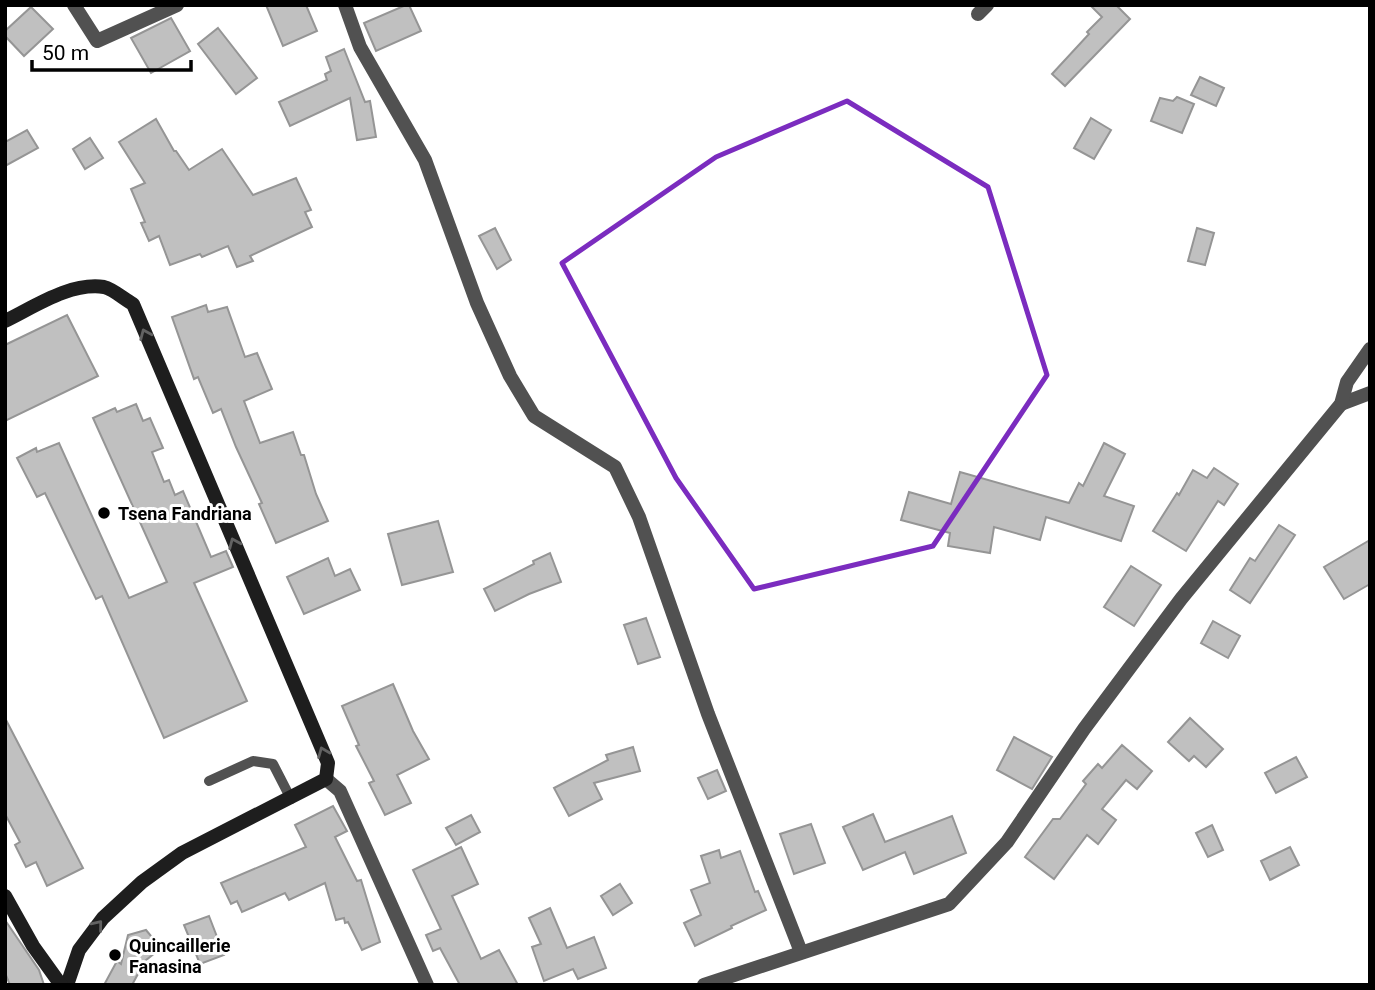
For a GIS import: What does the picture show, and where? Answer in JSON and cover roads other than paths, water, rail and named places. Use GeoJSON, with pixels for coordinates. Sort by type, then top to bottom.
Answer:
{"type":"FeatureCollection","features":[{"type":"Feature","properties":{"kind":"main road"},"geometry":{"type":"LineString","coordinates":[[5,321],[52,298],[82,288],[106,287],[132,304],[328,763],[326,779],[182,853],[142,882],[103,918],[79,950],[67,985]]}},
{"type":"Feature","properties":{"kind":"main road"},"geometry":{"type":"LineString","coordinates":[[5,896],[33,946],[61,985]]}},
{"type":"Feature","properties":{"kind":"street"},"geometry":{"type":"LineString","coordinates":[[74,5],[97,41],[177,5]]}},
{"type":"Feature","properties":{"kind":"street"},"geometry":{"type":"LineString","coordinates":[[345,5],[360,47],[425,160],[477,303],[510,376],[534,416],[615,467],[639,517],[708,714],[801,952]]}},
{"type":"Feature","properties":{"kind":"street"},"geometry":{"type":"LineString","coordinates":[[704,985],[949,904],[1007,842],[1084,729],[1181,599],[1341,404],[1347,382],[1370,349]]}},
{"type":"Feature","properties":{"kind":"street"},"geometry":{"type":"LineString","coordinates":[[1341,404],[1370,393]]}},
{"type":"Feature","properties":{"kind":"street"},"geometry":{"type":"LineString","coordinates":[[326,779],[340,791],[427,985]]}},
{"type":"Feature","properties":{"kind":"lane"},"geometry":{"type":"LineString","coordinates":[[209,782],[254,761],[273,764],[290,799]]}},
{"type":"Feature","properties":{"kind":"place","name":"Tsena Fandriana"},"geometry":{"type":"Point","coordinates":[104,513]}},
{"type":"Feature","properties":{"kind":"place","name":"Quincaillerie Fanasina"},"geometry":{"type":"Point","coordinates":[115,955]}}]}
